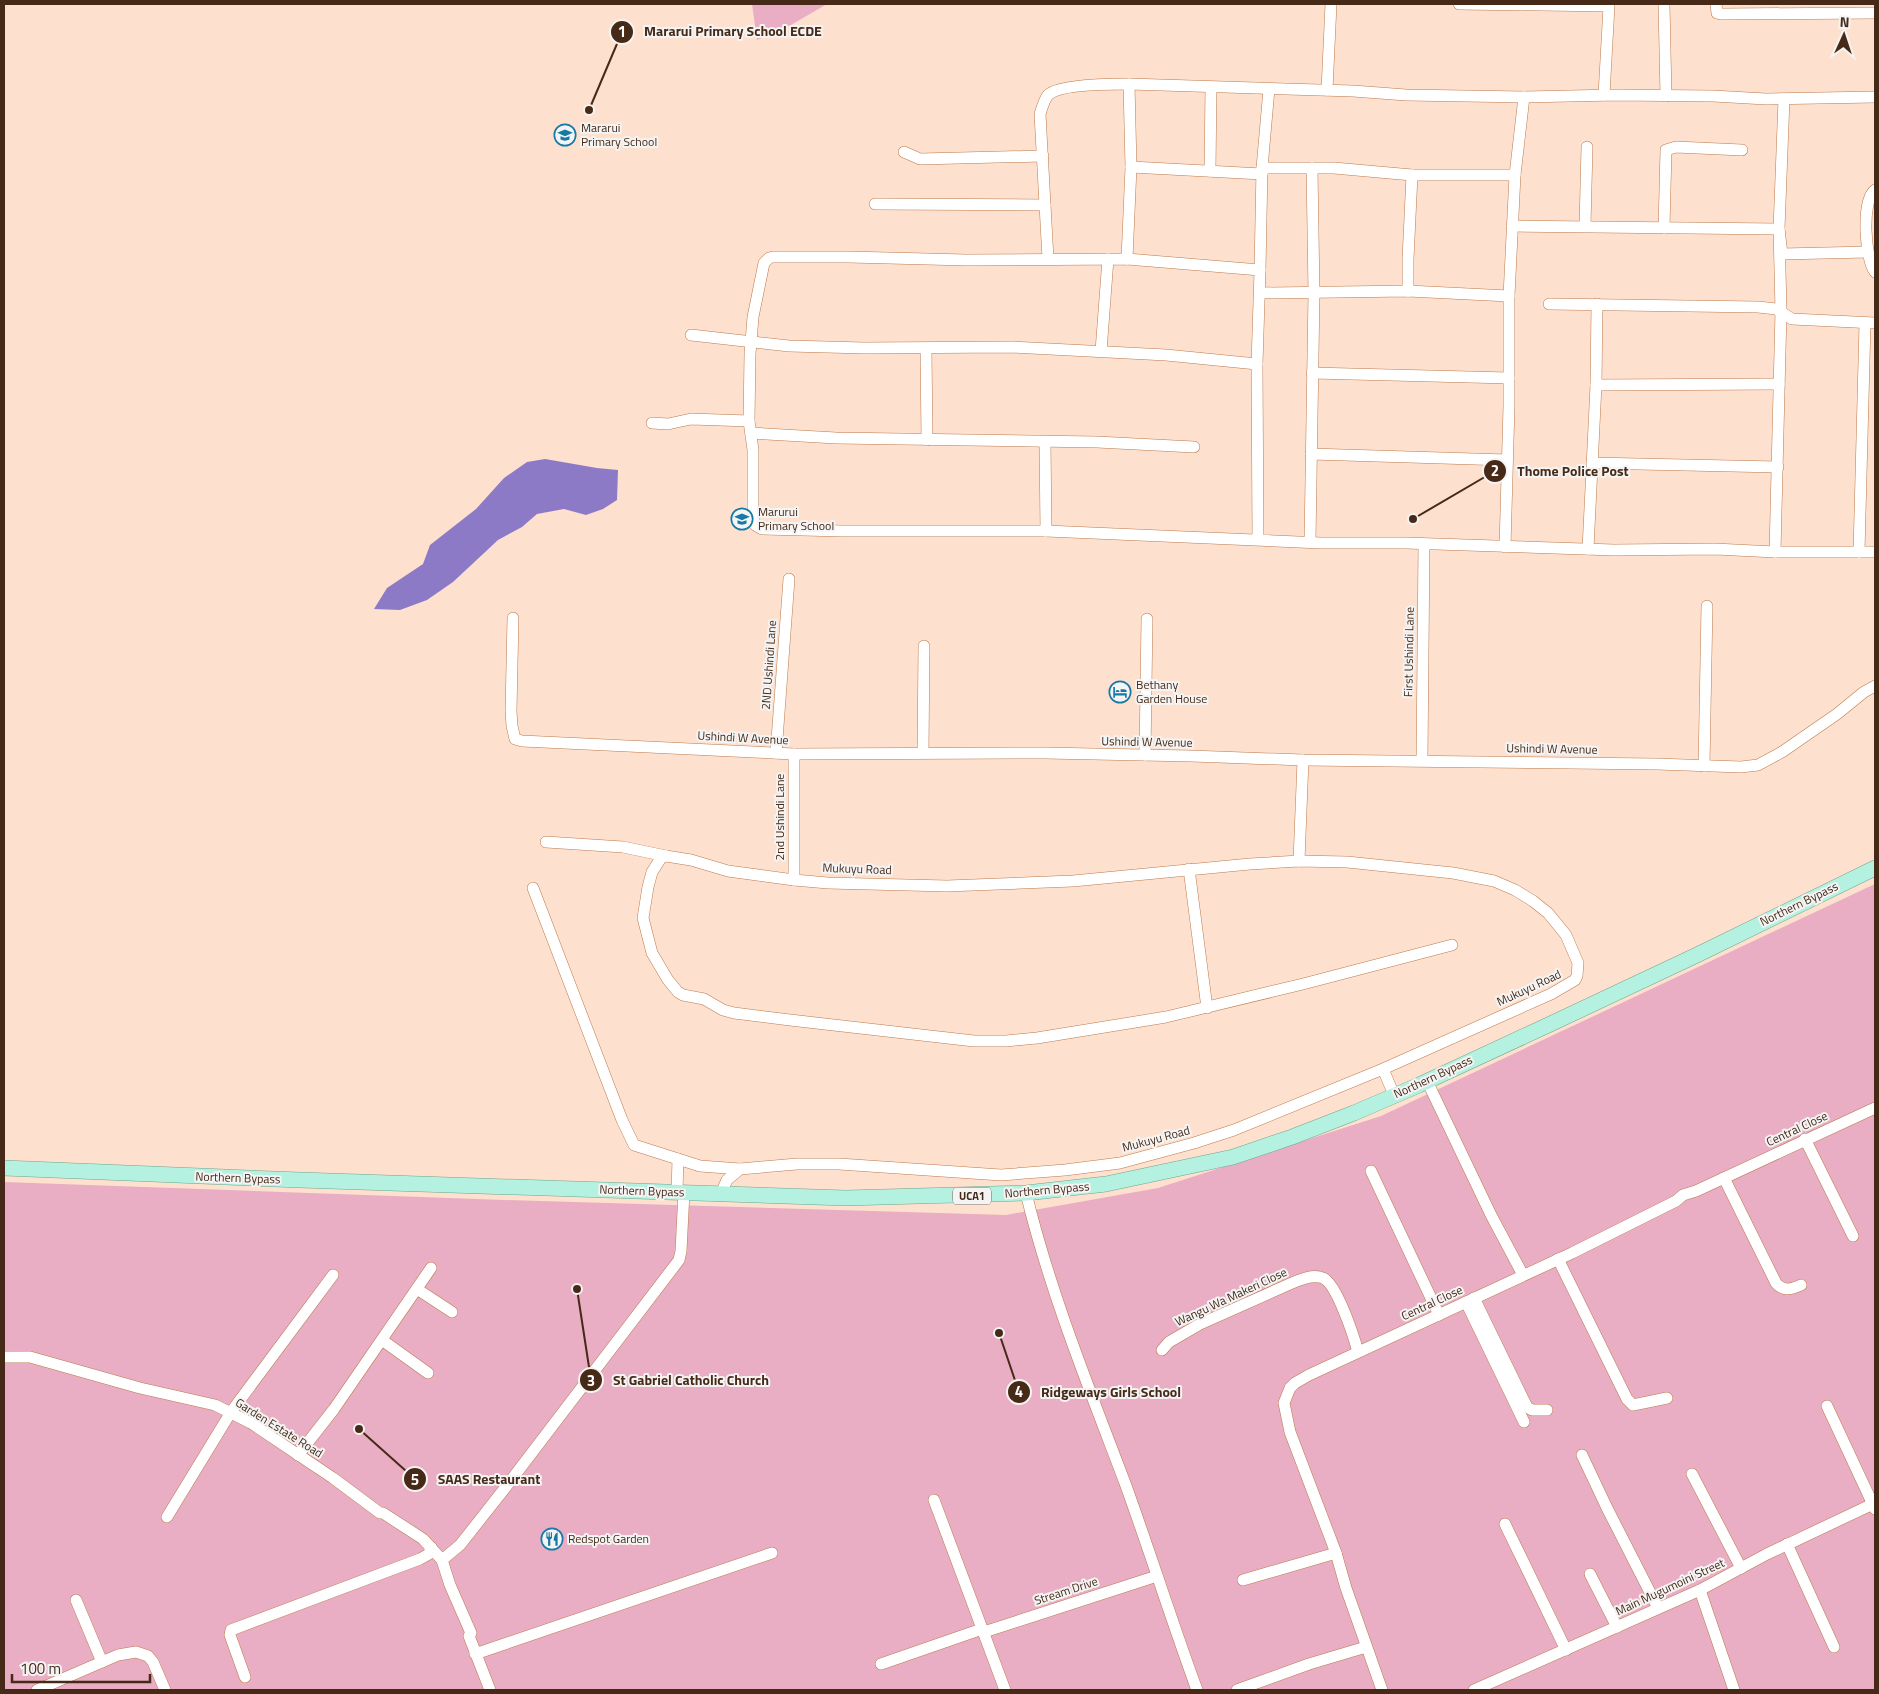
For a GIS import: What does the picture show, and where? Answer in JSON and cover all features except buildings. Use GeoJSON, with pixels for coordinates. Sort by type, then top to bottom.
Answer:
{"type":"FeatureCollection","features":[{"type":"Feature","properties":{"kind":"main road","name":"Northern Bypass"},"geometry":{"type":"LineString","coordinates":[[4,1168],[846,1198],[1026,1193],[1106,1184],[1233,1157],[1292,1137],[1427,1081],[1699,954],[1875,868]]}},
{"type":"Feature","properties":{"kind":"street"},"geometry":{"type":"LineString","coordinates":[[1327,90],[1331,4]]}},
{"type":"Feature","properties":{"kind":"street"},"geometry":{"type":"LineString","coordinates":[[1460,4],[1609,5],[1604,95]]}},
{"type":"Feature","properties":{"kind":"street"},"geometry":{"type":"LineString","coordinates":[[1664,4],[1666,96]]}},
{"type":"Feature","properties":{"kind":"street"},"geometry":{"type":"LineString","coordinates":[[1716,4],[1719,13],[1795,8],[1875,10]]}},
{"type":"Feature","properties":{"kind":"street"},"geometry":{"type":"LineString","coordinates":[[1127,259],[1130,84]]}},
{"type":"Feature","properties":{"kind":"street"},"geometry":{"type":"LineString","coordinates":[[1048,259],[1040,114],[1047,96],[1058,90],[1130,84],[1327,90],[1406,95],[1524,97],[1604,95],[1784,99],[1875,97]]}},
{"type":"Feature","properties":{"kind":"street"},"geometry":{"type":"LineString","coordinates":[[1210,171],[1211,87]]}},
{"type":"Feature","properties":{"kind":"street"},"geometry":{"type":"LineString","coordinates":[[1258,540],[1258,364],[1261,293],[1262,171],[1269,89]]}},
{"type":"Feature","properties":{"kind":"street"},"geometry":{"type":"LineString","coordinates":[[1505,547],[1510,378],[1509,296],[1515,175],[1524,97]]}},
{"type":"Feature","properties":{"kind":"street"},"geometry":{"type":"LineString","coordinates":[[1775,552],[1781,311],[1779,229],[1784,99]]}},
{"type":"Feature","properties":{"kind":"street"},"geometry":{"type":"LineString","coordinates":[[1586,147],[1586,226]]}},
{"type":"Feature","properties":{"kind":"street"},"geometry":{"type":"LineString","coordinates":[[1664,228],[1666,150],[1676,147],[1742,150]]}},
{"type":"Feature","properties":{"kind":"street"},"geometry":{"type":"LineString","coordinates":[[904,152],[920,159],[1043,156]]}},
{"type":"Feature","properties":{"kind":"street"},"geometry":{"type":"LineString","coordinates":[[1130,167],[1210,171],[1262,171],[1312,168],[1352,169],[1412,175],[1515,175]]}},
{"type":"Feature","properties":{"kind":"street"},"geometry":{"type":"LineString","coordinates":[[1310,542],[1314,294],[1312,168]]}},
{"type":"Feature","properties":{"kind":"street"},"geometry":{"type":"LineString","coordinates":[[1408,291],[1412,175]]}},
{"type":"Feature","properties":{"kind":"street"},"geometry":{"type":"LineString","coordinates":[[1875,190],[1870,195],[1868,203],[1866,241],[1875,272]]}},
{"type":"Feature","properties":{"kind":"street"},"geometry":{"type":"LineString","coordinates":[[875,204],[1045,205]]}},
{"type":"Feature","properties":{"kind":"street"},"geometry":{"type":"LineString","coordinates":[[1512,226],[1779,229]]}},
{"type":"Feature","properties":{"kind":"street"},"geometry":{"type":"LineString","coordinates":[[1779,229],[1782,254],[1868,252]]}},
{"type":"Feature","properties":{"kind":"street"},"geometry":{"type":"LineString","coordinates":[[1260,270],[1127,259],[966,260],[774,257],[766,260],[762,267],[751,340],[749,421],[753,467],[754,521],[758,528],[843,531],[1046,531],[1310,542],[1651,551],[1715,549],[1775,552],[1875,552]]}},
{"type":"Feature","properties":{"kind":"street"},"geometry":{"type":"LineString","coordinates":[[1101,351],[1108,259]]}},
{"type":"Feature","properties":{"kind":"street"},"geometry":{"type":"LineString","coordinates":[[1261,293],[1314,294],[1408,291],[1509,296]]}},
{"type":"Feature","properties":{"kind":"street"},"geometry":{"type":"LineString","coordinates":[[1549,304],[1758,307],[1781,311],[1788,318],[1870,323],[1859,552]]}},
{"type":"Feature","properties":{"kind":"street"},"geometry":{"type":"LineString","coordinates":[[1588,549],[1596,385],[1597,304]]}},
{"type":"Feature","properties":{"kind":"street"},"geometry":{"type":"LineString","coordinates":[[691,335],[751,340],[789,346],[926,349],[988,347],[1101,351],[1258,364]]}},
{"type":"Feature","properties":{"kind":"street"},"geometry":{"type":"LineString","coordinates":[[926,349],[927,440]]}},
{"type":"Feature","properties":{"kind":"street"},"geometry":{"type":"LineString","coordinates":[[1312,373],[1510,378]]}},
{"type":"Feature","properties":{"kind":"street"},"geometry":{"type":"LineString","coordinates":[[1596,385],[1779,384]]}},
{"type":"Feature","properties":{"kind":"street"},"geometry":{"type":"LineString","coordinates":[[652,423],[668,424],[691,419],[749,421]]}},
{"type":"Feature","properties":{"kind":"street"},"geometry":{"type":"LineString","coordinates":[[751,433],[809,437],[1098,442],[1194,447]]}},
{"type":"Feature","properties":{"kind":"street"},"geometry":{"type":"LineString","coordinates":[[1045,442],[1046,531]]}},
{"type":"Feature","properties":{"kind":"street"},"geometry":{"type":"LineString","coordinates":[[1311,454],[1508,460]]}},
{"type":"Feature","properties":{"kind":"street"},"geometry":{"type":"LineString","coordinates":[[1592,463],[1778,467]]}},
{"type":"Feature","properties":{"kind":"street","name":"First Ushindi Lane"},"geometry":{"type":"LineString","coordinates":[[1422,760],[1424,544]]}},
{"type":"Feature","properties":{"kind":"street","name":"2ND Ushindi Lane"},"geometry":{"type":"LineString","coordinates":[[776,753],[789,579]]}},
{"type":"Feature","properties":{"kind":"street"},"geometry":{"type":"LineString","coordinates":[[1704,766],[1707,606]]}},
{"type":"Feature","properties":{"kind":"street","name":"Ushindi W Avenue"},"geometry":{"type":"LineString","coordinates":[[512,618],[512,722],[514,736],[517,740],[794,754],[1145,755],[1303,760],[1422,760],[1750,767],[1767,761],[1837,714],[1868,689],[1875,686]]}},
{"type":"Feature","properties":{"kind":"street"},"geometry":{"type":"LineString","coordinates":[[1145,755],[1148,618]]}},
{"type":"Feature","properties":{"kind":"street"},"geometry":{"type":"LineString","coordinates":[[923,753],[924,646]]}},
{"type":"Feature","properties":{"kind":"street","name":"2nd Ushindi Lane"},"geometry":{"type":"LineString","coordinates":[[794,754],[794,880]]}},
{"type":"Feature","properties":{"kind":"street"},"geometry":{"type":"LineString","coordinates":[[1299,861],[1303,760]]}},
{"type":"Feature","properties":{"kind":"street","name":"Mukuyu Road"},"geometry":{"type":"LineString","coordinates":[[533,888],[630,1138],[637,1147],[700,1166],[740,1170],[821,1163],[1001,1175],[1104,1165],[1194,1143],[1234,1130],[1383,1069],[1568,986],[1577,976],[1578,963],[1566,935],[1548,913],[1533,901],[1494,880],[1453,873],[1368,863],[1299,861],[1189,869],[1073,881],[992,886],[828,883],[728,871],[623,847],[546,842]]}},
{"type":"Feature","properties":{"kind":"street"},"geometry":{"type":"LineString","coordinates":[[666,856],[661,858],[652,872],[645,902],[644,926],[652,952],[678,992],[708,1000],[723,1010],[790,1020],[966,1040],[1006,1041],[1053,1036],[1089,1028],[1148,1020],[1208,1008],[1452,945]]}},
{"type":"Feature","properties":{"kind":"street"},"geometry":{"type":"LineString","coordinates":[[1189,869],[1208,1008]]}},
{"type":"Feature","properties":{"kind":"street"},"geometry":{"type":"LineString","coordinates":[[1383,1069],[1394,1095]]}},
{"type":"Feature","properties":{"kind":"street"},"geometry":{"type":"LineString","coordinates":[[1427,1081],[1491,1216],[1523,1275]]}},
{"type":"Feature","properties":{"kind":"street","name":"Central Close"},"geometry":{"type":"LineString","coordinates":[[1382,1690],[1346,1588],[1336,1553],[1290,1432],[1284,1403],[1287,1392],[1295,1383],[1558,1259],[1676,1201],[1683,1195],[1696,1191],[1875,1108]]}},
{"type":"Feature","properties":{"kind":"street"},"geometry":{"type":"LineString","coordinates":[[1805,1139],[1854,1236]]}},
{"type":"Feature","properties":{"kind":"street"},"geometry":{"type":"LineString","coordinates":[[1194,1143],[1202,1164]]}},
{"type":"Feature","properties":{"kind":"street"},"geometry":{"type":"LineString","coordinates":[[442,1560],[460,1545],[679,1260],[681,1251],[681,1192],[678,1159]]}},
{"type":"Feature","properties":{"kind":"street"},"geometry":{"type":"LineString","coordinates":[[721,1193],[727,1180],[740,1170]]}},
{"type":"Feature","properties":{"kind":"street"},"geometry":{"type":"LineString","coordinates":[[1371,1170],[1439,1315]]}},
{"type":"Feature","properties":{"kind":"street"},"geometry":{"type":"LineString","coordinates":[[1001,1175],[1004,1194]]}},
{"type":"Feature","properties":{"kind":"street"},"geometry":{"type":"LineString","coordinates":[[1724,1178],[1776,1283],[1779,1287],[1788,1290],[1801,1285]]}},
{"type":"Feature","properties":{"kind":"street"},"geometry":{"type":"LineString","coordinates":[[1026,1193],[1050,1278],[1197,1690]]}},
{"type":"Feature","properties":{"kind":"street"},"geometry":{"type":"LineString","coordinates":[[1558,1259],[1627,1399],[1633,1405],[1668,1398]]}},
{"type":"Feature","properties":{"kind":"street"},"geometry":{"type":"LineString","coordinates":[[298,1455],[334,1409],[431,1268]]}},
{"type":"Feature","properties":{"kind":"street"},"geometry":{"type":"LineString","coordinates":[[166,1516],[231,1412],[333,1275]]}},
{"type":"Feature","properties":{"kind":"street","name":"Wangu Wa Makeri Close"},"geometry":{"type":"LineString","coordinates":[[1162,1350],[1169,1342],[1200,1324],[1292,1282],[1318,1277],[1327,1280],[1332,1287],[1353,1333],[1358,1352]]}},
{"type":"Feature","properties":{"kind":"street"},"geometry":{"type":"LineString","coordinates":[[417,1289],[452,1312]]}},
{"type":"Feature","properties":{"kind":"street"},"geometry":{"type":"LineString","coordinates":[[1470,1300],[1527,1407],[1532,1410],[1547,1410]]}},
{"type":"Feature","properties":{"kind":"street"},"geometry":{"type":"LineString","coordinates":[[1470,1300],[1524,1422]]}},
{"type":"Feature","properties":{"kind":"street"},"geometry":{"type":"LineString","coordinates":[[382,1340],[428,1373]]}},
{"type":"Feature","properties":{"kind":"street","name":"Garden Estate Road"},"geometry":{"type":"LineString","coordinates":[[4,1357],[30,1358],[140,1388],[204,1402],[231,1412],[251,1423],[362,1498],[380,1513],[411,1530],[431,1547],[442,1560],[471,1633],[469,1636],[490,1690]]}},
{"type":"Feature","properties":{"kind":"street"},"geometry":{"type":"LineString","coordinates":[[1827,1406],[1875,1505]]}},
{"type":"Feature","properties":{"kind":"street"},"geometry":{"type":"LineString","coordinates":[[1582,1455],[1658,1608]]}},
{"type":"Feature","properties":{"kind":"street"},"geometry":{"type":"LineString","coordinates":[[1692,1474],[1741,1568]]}},
{"type":"Feature","properties":{"kind":"street"},"geometry":{"type":"LineString","coordinates":[[934,1500],[1005,1690]]}},
{"type":"Feature","properties":{"kind":"street","name":"Main Mugumoini Street"},"geometry":{"type":"LineString","coordinates":[[1474,1690],[1700,1590],[1787,1544],[1875,1505]]}},
{"type":"Feature","properties":{"kind":"street"},"geometry":{"type":"LineString","coordinates":[[1505,1524],[1566,1650]]}},
{"type":"Feature","properties":{"kind":"street"},"geometry":{"type":"LineString","coordinates":[[1787,1544],[1834,1648]]}},
{"type":"Feature","properties":{"kind":"street"},"geometry":{"type":"LineString","coordinates":[[246,1677],[230,1635],[231,1630],[420,1559],[429,1554],[431,1547]]}},
{"type":"Feature","properties":{"kind":"street"},"geometry":{"type":"LineString","coordinates":[[475,1654],[772,1553]]}},
{"type":"Feature","properties":{"kind":"street"},"geometry":{"type":"LineString","coordinates":[[1243,1580],[1336,1553]]}},
{"type":"Feature","properties":{"kind":"street"},"geometry":{"type":"LineString","coordinates":[[1590,1574],[1617,1627]]}},
{"type":"Feature","properties":{"kind":"street","name":"Stream Drive"},"geometry":{"type":"LineString","coordinates":[[880,1664],[1157,1576]]}},
{"type":"Feature","properties":{"kind":"street"},"geometry":{"type":"LineString","coordinates":[[1700,1590],[1734,1690]]}},
{"type":"Feature","properties":{"kind":"street"},"geometry":{"type":"LineString","coordinates":[[76,1600],[102,1662]]}},
{"type":"Feature","properties":{"kind":"street"},"geometry":{"type":"LineString","coordinates":[[1237,1690],[1309,1664],[1366,1647]]}},
{"type":"Feature","properties":{"kind":"street"},"geometry":{"type":"LineString","coordinates":[[37,1690],[125,1653],[136,1652],[148,1656],[156,1668],[165,1690]]}},
{"type":"Feature","properties":{"kind":"shaded area"},"geometry":{"type":"Polygon","coordinates":[[[752,4],[827,4],[791,25],[757,40],[752,4]]]}},
{"type":"Feature","properties":{"kind":"shaded area"},"geometry":{"type":"Polygon","coordinates":[[[545,459],[618,470],[617,500],[603,509],[586,515],[564,509],[537,514],[522,527],[498,540],[453,582],[427,600],[400,610],[374,609],[387,588],[423,564],[430,545],[476,509],[504,478],[527,462],[545,459]]]}},
{"type":"Feature","properties":{"kind":"shaded area"},"geometry":{"type":"Polygon","coordinates":[[[1875,884],[1875,1690],[4,1690],[4,1182],[504,1200],[1006,1215],[1158,1188],[1381,1116],[1875,884]]]}},
{"type":"Feature","properties":{"kind":"place","name":"Mararui Primary School ECDE"},"geometry":{"type":"Point","coordinates":[589,110]}},
{"type":"Feature","properties":{"kind":"place","name":"Mararui Primary School"},"geometry":{"type":"Point","coordinates":[565,135]}},
{"type":"Feature","properties":{"kind":"place","name":"Marurui Primary School"},"geometry":{"type":"Point","coordinates":[742,519]}},
{"type":"Feature","properties":{"kind":"place","name":"Thome Police Post"},"geometry":{"type":"Point","coordinates":[1413,519]}},
{"type":"Feature","properties":{"kind":"place","name":"Bethany Garden House"},"geometry":{"type":"Point","coordinates":[1120,692]}},
{"type":"Feature","properties":{"kind":"place","name":"St Gabriel Catholic Church"},"geometry":{"type":"Point","coordinates":[577,1289]}},
{"type":"Feature","properties":{"kind":"place","name":"Ridgeways Girls School"},"geometry":{"type":"Point","coordinates":[999,1333]}},
{"type":"Feature","properties":{"kind":"place","name":"SAAS Restaurant"},"geometry":{"type":"Point","coordinates":[359,1429]}},
{"type":"Feature","properties":{"kind":"place","name":"Redspot Garden"},"geometry":{"type":"Point","coordinates":[552,1539]}}]}
